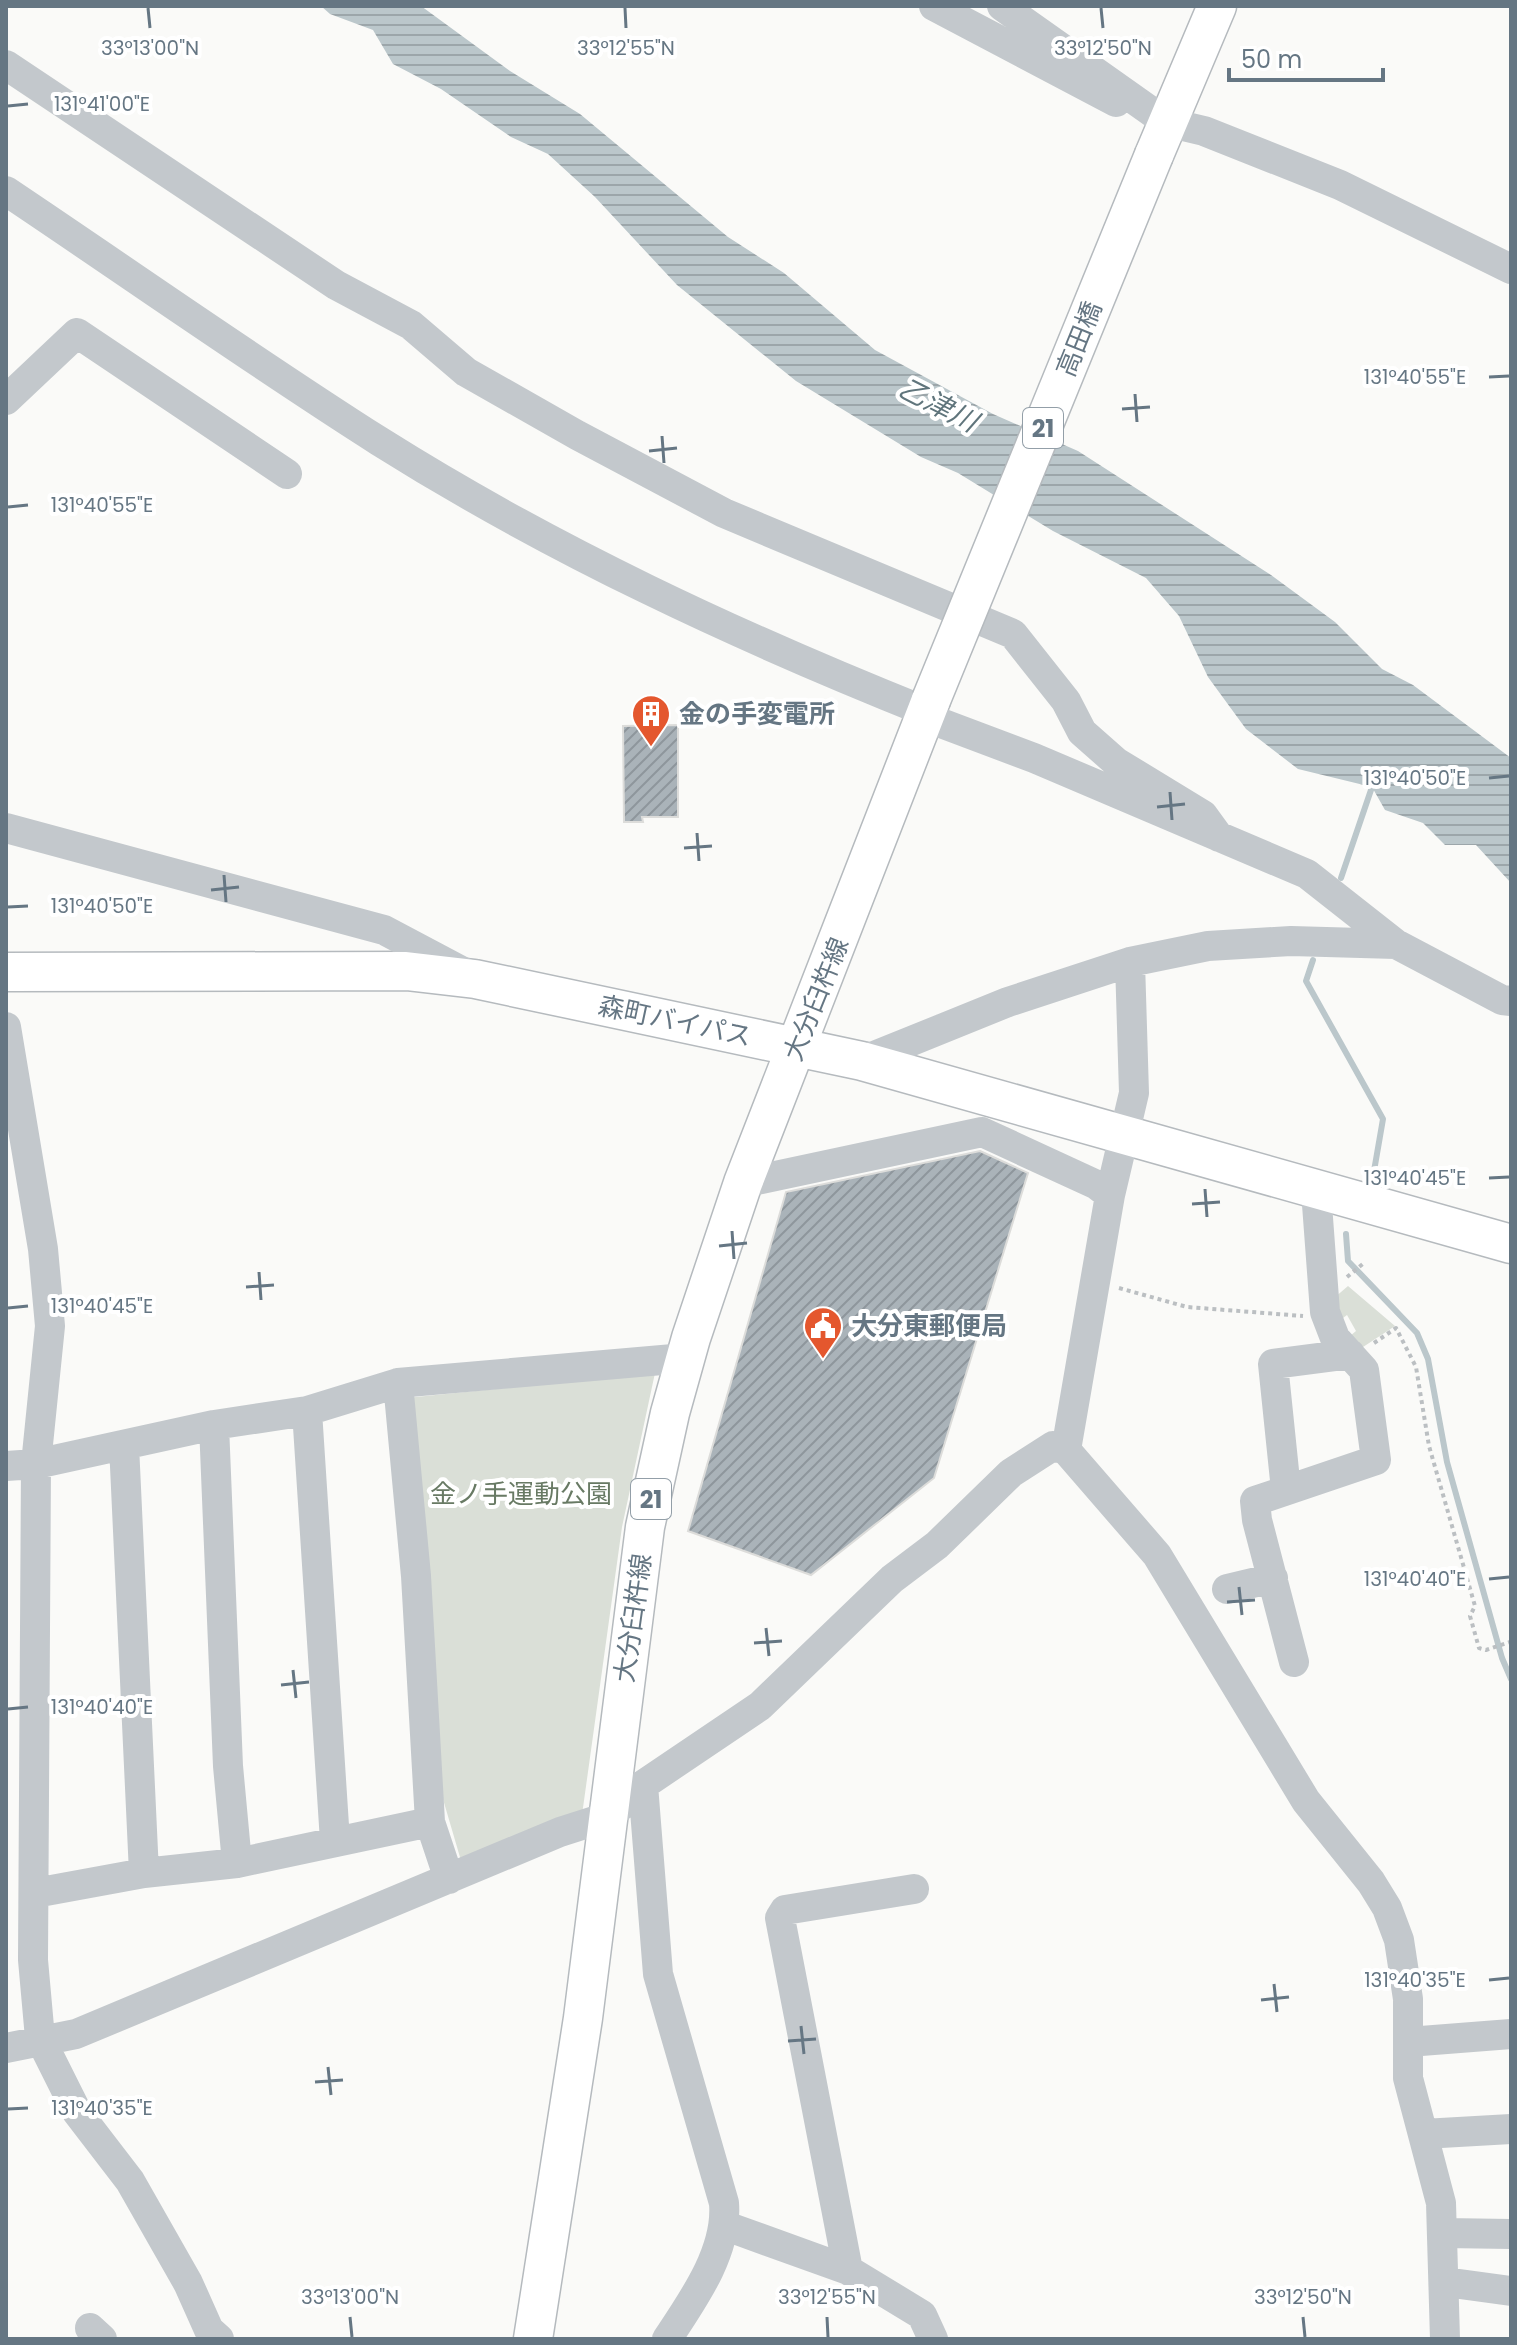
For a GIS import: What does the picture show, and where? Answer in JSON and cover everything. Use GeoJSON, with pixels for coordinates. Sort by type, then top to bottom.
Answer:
{"type":"FeatureCollection","features":[{"type":"Feature","properties":{"kind":"main road","name":"21"},"geometry":{"type":"LineString","coordinates":[[1160,139],[1217,6]]}},
{"type":"Feature","properties":{"kind":"main road","name":"高田橋"},"geometry":{"type":"LineString","coordinates":[[928,710],[1160,139]]}},
{"type":"Feature","properties":{"kind":"main road","name":"大分臼杵線"},"geometry":{"type":"LineString","coordinates":[[533,2339],[610,1816],[645,1527],[685,1358],[743,1183],[928,710]]}},
{"type":"Feature","properties":{"kind":"main road","name":"森町バイパス"},"geometry":{"type":"LineString","coordinates":[[6,972],[406,971],[475,979],[862,1061],[1125,1138],[1511,1244]]}},
{"type":"Feature","properties":{"kind":"street"},"geometry":{"type":"LineString","coordinates":[[934,6],[1118,103],[1132,96]]}},
{"type":"Feature","properties":{"kind":"street"},"geometry":{"type":"LineString","coordinates":[[1002,6],[1132,96],[1160,139],[1204,131],[1340,185],[1511,269]]}},
{"type":"Feature","properties":{"kind":"street"},"geometry":{"type":"LineString","coordinates":[[6,65],[336,285],[411,325],[466,372],[577,435],[724,513],[1013,634],[1066,701],[1082,732],[1116,762],[1203,815],[1219,837]]}},
{"type":"Feature","properties":{"kind":"street"},"geometry":{"type":"LineString","coordinates":[[6,191],[380,442],[561,546],[663,599],[771,648],[928,710],[1307,874],[1396,944],[1502,1000],[1511,1001]]}},
{"type":"Feature","properties":{"kind":"street"},"geometry":{"type":"LineString","coordinates":[[6,399],[77,333],[287,474]]}},
{"type":"Feature","properties":{"kind":"street"},"geometry":{"type":"LineString","coordinates":[[6,828],[384,930],[475,979]]}},
{"type":"Feature","properties":{"kind":"street"},"geometry":{"type":"LineString","coordinates":[[862,1061],[1008,1002],[1130,962],[1208,946],[1291,941],[1396,944]]}},
{"type":"Feature","properties":{"kind":"street"},"geometry":{"type":"LineString","coordinates":[[1066,1450],[1110,1195],[1134,1093],[1130,962]]}},
{"type":"Feature","properties":{"kind":"street"},"geometry":{"type":"LineString","coordinates":[[6,1027],[43,1249],[50,1326],[21,1465],[35,1893],[20,1962],[40,2038],[77,2112],[130,2181],[188,2283],[209,2330],[219,2339]]}},
{"type":"Feature","properties":{"kind":"street"},"geometry":{"type":"LineString","coordinates":[[743,1183],[982,1132],[1097,1185],[1110,1195]]}},
{"type":"Feature","properties":{"kind":"street"},"geometry":{"type":"LineString","coordinates":[[1294,1662],[1255,1501],[1376,1460],[1364,1370],[1335,1338],[1325,1312],[1316,1191]]}},
{"type":"Feature","properties":{"kind":"street"},"geometry":{"type":"LineString","coordinates":[[1286,1490],[1273,1364],[1350,1354]]}},
{"type":"Feature","properties":{"kind":"street"},"geometry":{"type":"LineString","coordinates":[[21,1465],[214,1425],[307,1411],[398,1383],[685,1358]]}},
{"type":"Feature","properties":{"kind":"street"},"geometry":{"type":"LineString","coordinates":[[398,1383],[416,1576],[430,1822],[449,1879]]}},
{"type":"Feature","properties":{"kind":"street"},"geometry":{"type":"LineString","coordinates":[[307,1411],[335,1841]]}},
{"type":"Feature","properties":{"kind":"street"},"geometry":{"type":"LineString","coordinates":[[214,1425],[228,1766],[237,1863]]}},
{"type":"Feature","properties":{"kind":"street"},"geometry":{"type":"LineString","coordinates":[[124,1445],[144,1873]]}},
{"type":"Feature","properties":{"kind":"street"},"geometry":{"type":"LineString","coordinates":[[6,2048],[40,2038],[76,2034],[560,1832],[610,1816],[643,1785],[760,1706],[892,1579],[937,1545],[1011,1473],[1053,1446],[1066,1450],[1157,1555],[1306,1801],[1387,1908],[1399,1940],[1408,1999],[1408,2078],[1439,2191],[1444,2233],[1445,2339]]}},
{"type":"Feature","properties":{"kind":"street"},"geometry":{"type":"LineString","coordinates":[[1227,1589],[1273,1578]]}},
{"type":"Feature","properties":{"kind":"street"},"geometry":{"type":"LineString","coordinates":[[643,1785],[658,1974],[724,2203],[726,2226],[697,2294],[667,2339]]}},
{"type":"Feature","properties":{"kind":"street"},"geometry":{"type":"LineString","coordinates":[[35,1893],[144,1873],[237,1863],[430,1822]]}},
{"type":"Feature","properties":{"kind":"street"},"geometry":{"type":"LineString","coordinates":[[848,2270],[780,1918],[785,1910],[914,1889]]}},
{"type":"Feature","properties":{"kind":"street"},"geometry":{"type":"LineString","coordinates":[[1408,2042],[1511,2034]]}},
{"type":"Feature","properties":{"kind":"street"},"geometry":{"type":"LineString","coordinates":[[1423,2134],[1511,2129]]}},
{"type":"Feature","properties":{"kind":"street"},"geometry":{"type":"LineString","coordinates":[[726,2226],[848,2270],[922,2315],[933,2339]]}},
{"type":"Feature","properties":{"kind":"street"},"geometry":{"type":"LineString","coordinates":[[1444,2233],[1511,2234]]}},
{"type":"Feature","properties":{"kind":"street"},"geometry":{"type":"LineString","coordinates":[[1445,2282],[1511,2291]]}},
{"type":"Feature","properties":{"kind":"path"},"geometry":{"type":"LineString","coordinates":[[1342,1281],[1364,1263]]}},
{"type":"Feature","properties":{"kind":"path"},"geometry":{"type":"LineString","coordinates":[[1095,1281],[1187,1307],[1306,1316]]}},
{"type":"Feature","properties":{"kind":"path"},"geometry":{"type":"LineString","coordinates":[[1350,1354],[1396,1328],[1412,1354],[1429,1446],[1475,1606],[1470,1616],[1479,1648],[1489,1649],[1510,1642]]}},
{"type":"Feature","properties":{"kind":"green space"},"geometry":{"type":"Polygon","coordinates":[[[1348,1286],[1395,1326],[1360,1349],[1350,1336],[1356,1331],[1347,1315],[1339,1321],[1334,1298],[1348,1286]]]}},
{"type":"Feature","properties":{"kind":"green space","name":"金ノ手運動公園"},"geometry":{"type":"Polygon","coordinates":[[[655,1373],[622,1527],[582,1815],[462,1864],[440,1789],[406,1398],[655,1373]]]}},
{"type":"Feature","properties":{"kind":"water","name":"乙津川"},"geometry":{"type":"Polygon","coordinates":[[[321,6],[421,6],[510,71],[580,114],[728,237],[784,273],[875,350],[993,414],[1078,451],[1271,575],[1335,622],[1382,669],[1413,685],[1511,758],[1511,883],[1476,845],[1445,845],[1423,823],[1385,810],[1372,787],[1298,769],[1246,729],[1208,677],[1179,616],[1146,578],[1053,531],[958,473],[921,457],[796,381],[677,285],[595,197],[548,154],[511,137],[441,89],[393,64],[373,30],[330,14],[321,6]]]}},
{"type":"Feature","properties":{"kind":"building","name":"金の手変電所"},"geometry":{"type":"Polygon","coordinates":[[[678,725],[678,817],[642,817],[643,822],[624,822],[623,726],[678,725]]]}},
{"type":"Feature","properties":{"kind":"building"},"geometry":{"type":"Polygon","coordinates":[[[980,1151],[1028,1173],[934,1478],[811,1575],[688,1531],[786,1192],[980,1151]]]}},
{"type":"Feature","properties":{"kind":"waterway"},"geometry":{"type":"LineString","coordinates":[[1341,878],[1372,787],[1371,779]]}},
{"type":"Feature","properties":{"kind":"waterway"},"geometry":{"type":"LineString","coordinates":[[1313,960],[1306,981],[1383,1119],[1374,1171]]}},
{"type":"Feature","properties":{"kind":"waterway"},"geometry":{"type":"LineString","coordinates":[[1346,1234],[1348,1261],[1417,1333],[1428,1359],[1447,1462],[1502,1658],[1511,1679]]}},
{"type":"Feature","properties":{"kind":"place","name":"金の手変電所"},"geometry":{"type":"Point","coordinates":[651,748]}},
{"type":"Feature","properties":{"kind":"place","name":"大分東郵便局"},"geometry":{"type":"Point","coordinates":[823,1360]}}]}
